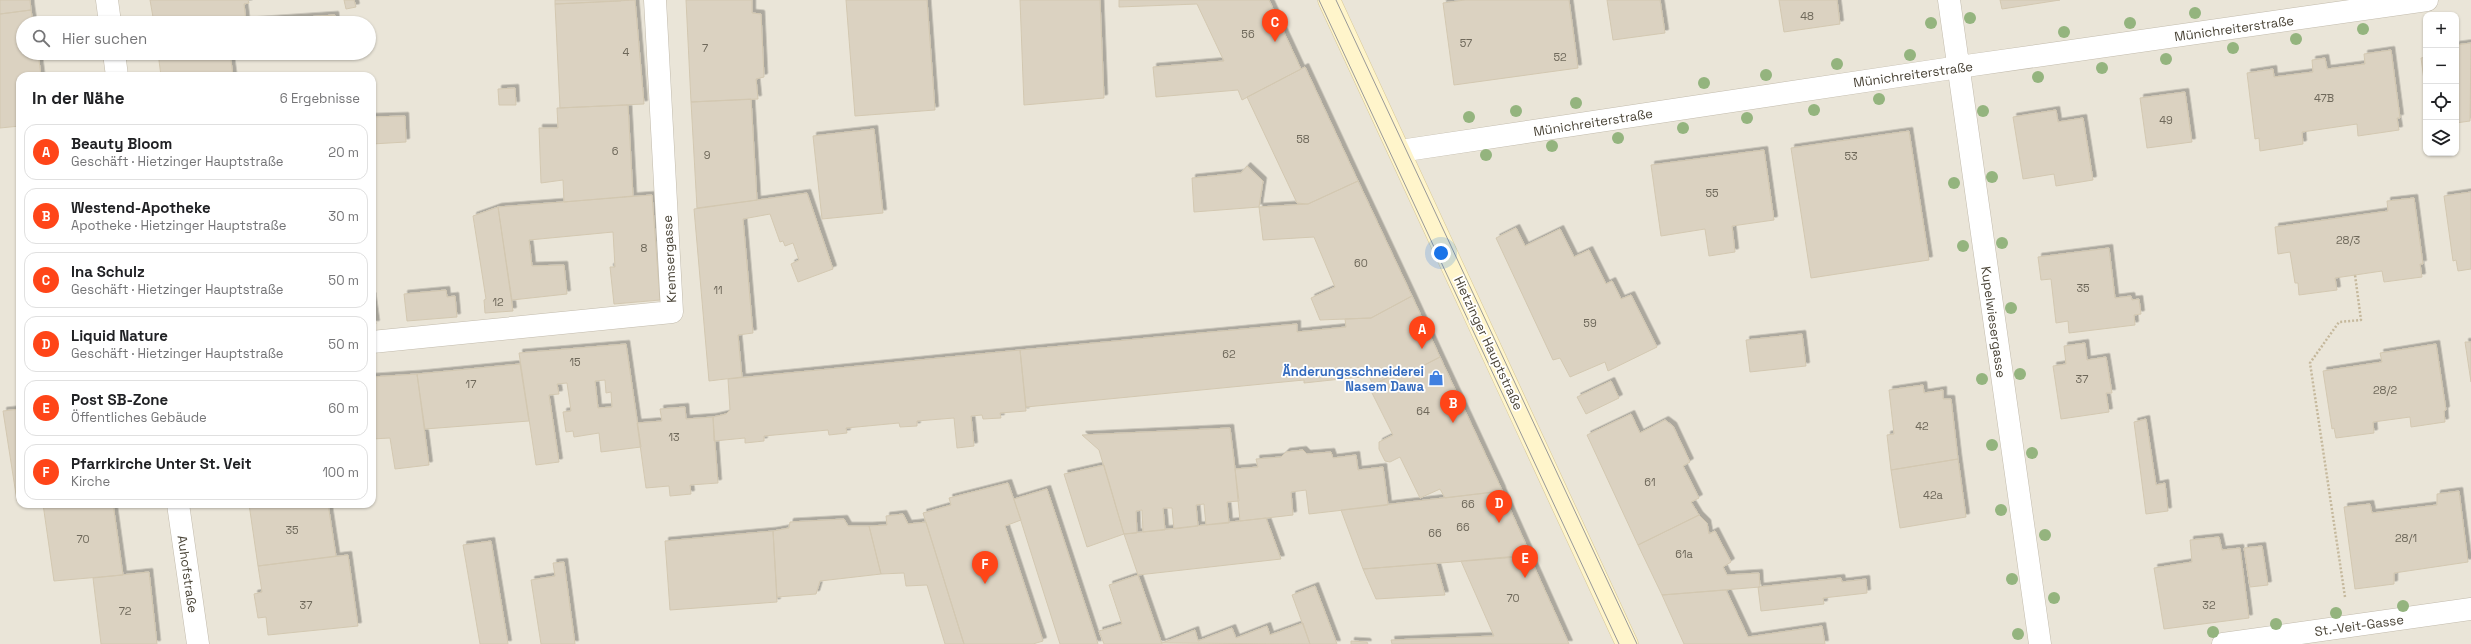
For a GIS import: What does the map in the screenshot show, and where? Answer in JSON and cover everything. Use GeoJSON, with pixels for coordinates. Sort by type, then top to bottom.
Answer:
{"type":"FeatureCollection","features":[{"type":"Feature","properties":{"kind":"main road","name":"Hietzinger Hauptstraße"},"geometry":{"type":"LineString","coordinates":[[1329,0],[1400,150],[1627,644]]}},
{"type":"Feature","properties":{"kind":"street"},"geometry":{"type":"LineString","coordinates":[[107,0],[109,16]]}},
{"type":"Feature","properties":{"kind":"street","name":"Kremsergasse"},"geometry":{"type":"LineString","coordinates":[[376,342],[672,312],[655,0]]}},
{"type":"Feature","properties":{"kind":"street","name":"Kupelwiesergasse"},"geometry":{"type":"LineString","coordinates":[[1949,0],[2040,644]]}},
{"type":"Feature","properties":{"kind":"street","name":"Münichreiterstraße"},"geometry":{"type":"LineString","coordinates":[[1400,150],[1958,67],[2426,0]]}},
{"type":"Feature","properties":{"kind":"street"},"geometry":{"type":"LineString","coordinates":[[115,60],[116,72]]}},
{"type":"Feature","properties":{"kind":"street","name":"Auhofstraße"},"geometry":{"type":"LineString","coordinates":[[179,508],[198,644]]}},
{"type":"Feature","properties":{"kind":"street","name":"St.-Veit-Gasse"},"geometry":{"type":"LineString","coordinates":[[2223,644],[2471,609]]}},
{"type":"Feature","properties":{"kind":"path"},"geometry":{"type":"LineString","coordinates":[[2349,626],[2310,363],[2339,322],[2361,320],[2355,275]]}},
{"type":"Feature","properties":{"kind":"shaded area"},"geometry":{"type":"Polygon","coordinates":[[[0,0],[2471,0],[2471,644],[0,644],[0,0]]]}},
{"type":"Feature","properties":{"kind":"building"},"geometry":{"type":"Polygon","coordinates":[[[0,0],[30,0],[31,10],[0,14],[0,0]]]}},
{"type":"Feature","properties":{"kind":"building"},"geometry":{"type":"Polygon","coordinates":[[[150,0],[248,0],[249,3],[244,4],[245,16],[153,16],[150,0]]]}},
{"type":"Feature","properties":{"kind":"building"},"geometry":{"type":"Polygon","coordinates":[[[344,0],[354,0],[356,7],[346,9],[344,0]]]}},
{"type":"Feature","properties":{"kind":"building"},"geometry":{"type":"Polygon","coordinates":[[[555,0],[621,0],[621,1],[555,4],[555,0]]]}},
{"type":"Feature","properties":{"kind":"building"},"geometry":{"type":"Polygon","coordinates":[[[635,0],[644,104],[560,108],[555,4],[635,0]]]}},
{"type":"Feature","properties":{"kind":"building"},"geometry":{"type":"Polygon","coordinates":[[[686,0],[752,0],[752,13],[761,14],[764,77],[756,79],[758,99],[691,102],[686,0]]]}},
{"type":"Feature","properties":{"kind":"building"},"geometry":{"type":"Polygon","coordinates":[[[846,0],[927,0],[935,110],[855,116],[846,0]]]}},
{"type":"Feature","properties":{"kind":"building"},"geometry":{"type":"Polygon","coordinates":[[[1020,0],[1100,0],[1104,98],[1024,105],[1020,0]]]}},
{"type":"Feature","properties":{"kind":"building"},"geometry":{"type":"Polygon","coordinates":[[[1119,0],[1269,0],[1301,69],[1242,100],[1238,90],[1156,97],[1153,67],[1224,61],[1197,4],[1119,7],[1119,0]]]}},
{"type":"Feature","properties":{"kind":"building"},"geometry":{"type":"Polygon","coordinates":[[[1465,0],[1569,0],[1578,68],[1454,85],[1443,3],[1465,0]]]}},
{"type":"Feature","properties":{"kind":"building"},"geometry":{"type":"Polygon","coordinates":[[[1607,0],[1660,0],[1665,33],[1613,40],[1607,0]]]}},
{"type":"Feature","properties":{"kind":"building"},"geometry":{"type":"Polygon","coordinates":[[[1779,0],[1837,0],[1840,24],[1784,32],[1779,0]]]}},
{"type":"Feature","properties":{"kind":"building"},"geometry":{"type":"Polygon","coordinates":[[[2000,0],[2060,0],[2002,9],[2000,0]]]}},
{"type":"Feature","properties":{"kind":"building"},"geometry":{"type":"Polygon","coordinates":[[[31,10],[32,16],[16,16],[16,60],[39,60],[40,72],[16,72],[16,126],[0,128],[0,14],[31,10]]]}},
{"type":"Feature","properties":{"kind":"building"},"geometry":{"type":"Polygon","coordinates":[[[2471,43],[2470,121],[2459,123],[2459,48],[2459,45],[2471,43]]]}},
{"type":"Feature","properties":{"kind":"building"},"geometry":{"type":"Polygon","coordinates":[[[2391,50],[2400,118],[2397,118],[2399,130],[2358,136],[2357,124],[2302,132],[2303,144],[2260,151],[2259,138],[2255,139],[2247,73],[2273,69],[2274,77],[2313,72],[2312,60],[2325,58],[2327,69],[2365,64],[2364,54],[2391,50]]]}},
{"type":"Feature","properties":{"kind":"building"},"geometry":{"type":"Polygon","coordinates":[[[2421,58],[2423,58],[2423,73],[2421,58]]]}},
{"type":"Feature","properties":{"kind":"building"},"geometry":{"type":"Polygon","coordinates":[[[159,60],[231,60],[232,72],[160,72],[159,60]]]}},
{"type":"Feature","properties":{"kind":"building"},"geometry":{"type":"Polygon","coordinates":[[[1305,67],[1358,181],[1308,204],[1297,203],[1247,97],[1305,67]]]}},
{"type":"Feature","properties":{"kind":"building"},"geometry":{"type":"Polygon","coordinates":[[[515,88],[516,105],[499,105],[498,89],[515,88]]]}},
{"type":"Feature","properties":{"kind":"building"},"geometry":{"type":"Polygon","coordinates":[[[2185,92],[2192,142],[2147,148],[2140,98],[2185,92]]]}},
{"type":"Feature","properties":{"kind":"building"},"geometry":{"type":"Polygon","coordinates":[[[751,99],[757,200],[697,208],[691,102],[751,99]]]}},
{"type":"Feature","properties":{"kind":"building"},"geometry":{"type":"Polygon","coordinates":[[[628,105],[633,196],[564,202],[563,180],[541,183],[539,128],[558,128],[557,108],[628,105]]]}},
{"type":"Feature","properties":{"kind":"building"},"geometry":{"type":"Polygon","coordinates":[[[2056,110],[2058,122],[2083,118],[2093,180],[2056,186],[2054,174],[2023,179],[2013,117],[2056,110]]]}},
{"type":"Feature","properties":{"kind":"building"},"geometry":{"type":"Polygon","coordinates":[[[405,116],[406,142],[376,144],[376,117],[405,116]]]}},
{"type":"Feature","properties":{"kind":"building"},"geometry":{"type":"Polygon","coordinates":[[[874,129],[883,213],[822,219],[813,136],[874,129]]]}},
{"type":"Feature","properties":{"kind":"building"},"geometry":{"type":"Polygon","coordinates":[[[1909,131],[1929,260],[1811,278],[1791,148],[1909,131]]]}},
{"type":"Feature","properties":{"kind":"building"},"geometry":{"type":"Polygon","coordinates":[[[1764,150],[1774,220],[1732,226],[1735,252],[1709,256],[1705,229],[1661,236],[1651,165],[1764,150]]]}},
{"type":"Feature","properties":{"kind":"building"},"geometry":{"type":"Polygon","coordinates":[[[1247,166],[1263,181],[1259,207],[1194,212],[1192,178],[1241,173],[1247,166]]]}},
{"type":"Feature","properties":{"kind":"building"},"geometry":{"type":"Polygon","coordinates":[[[1358,181],[1412,296],[1371,318],[1320,320],[1311,298],[1335,287],[1314,237],[1263,240],[1259,207],[1308,204],[1358,181]]]}},
{"type":"Feature","properties":{"kind":"building"},"geometry":{"type":"Polygon","coordinates":[[[2471,192],[2471,269],[2458,271],[2456,260],[2453,261],[2444,196],[2471,192]]]}},
{"type":"Feature","properties":{"kind":"building"},"geometry":{"type":"Polygon","coordinates":[[[807,193],[833,269],[798,282],[791,264],[799,260],[793,243],[785,246],[783,241],[780,242],[770,214],[743,219],[753,333],[738,335],[742,377],[709,381],[694,209],[807,193]]]}},
{"type":"Feature","properties":{"kind":"building"},"geometry":{"type":"Polygon","coordinates":[[[652,195],[660,300],[614,304],[610,267],[615,267],[613,232],[529,240],[532,266],[564,265],[567,294],[512,300],[498,207],[652,195]]]}},
{"type":"Feature","properties":{"kind":"building"},"geometry":{"type":"Polygon","coordinates":[[[2414,198],[2423,264],[2420,264],[2422,277],[2384,282],[2382,271],[2335,278],[2337,290],[2299,295],[2298,283],[2295,283],[2290,252],[2278,254],[2275,227],[2388,211],[2387,201],[2414,198]]]}},
{"type":"Feature","properties":{"kind":"building"},"geometry":{"type":"Polygon","coordinates":[[[498,207],[513,311],[485,313],[484,300],[486,299],[473,216],[498,207]]]}},
{"type":"Feature","properties":{"kind":"building"},"geometry":{"type":"Polygon","coordinates":[[[1516,228],[1525,246],[1560,229],[1574,257],[1589,250],[1606,284],[1612,281],[1621,299],[1631,295],[1657,347],[1608,371],[1605,362],[1570,377],[1560,358],[1553,360],[1496,238],[1516,228]]]}},
{"type":"Feature","properties":{"kind":"building"},"geometry":{"type":"Polygon","coordinates":[[[2109,248],[2115,298],[2131,296],[2132,300],[2139,299],[2141,314],[2134,315],[2135,325],[2069,333],[2068,321],[2056,323],[2051,279],[2041,280],[2038,257],[2109,248]]]}},
{"type":"Feature","properties":{"kind":"building"},"geometry":{"type":"Polygon","coordinates":[[[446,290],[447,297],[455,296],[457,317],[407,321],[404,294],[446,290]]]}},
{"type":"Feature","properties":{"kind":"building"},"geometry":{"type":"Polygon","coordinates":[[[1412,296],[1440,357],[1409,373],[1406,368],[1373,385],[1369,376],[1304,383],[1304,380],[1026,407],[1020,350],[1297,324],[1297,332],[1346,327],[1345,319],[1371,318],[1412,296]]]}},
{"type":"Feature","properties":{"kind":"building"},"geometry":{"type":"Polygon","coordinates":[[[1802,334],[1806,366],[1750,372],[1746,340],[1802,334]]]}},
{"type":"Feature","properties":{"kind":"building"},"geometry":{"type":"Polygon","coordinates":[[[2465,342],[2471,342],[2471,382],[2465,342]]]}},
{"type":"Feature","properties":{"kind":"building"},"geometry":{"type":"Polygon","coordinates":[[[2085,343],[2087,360],[2106,357],[2112,393],[2106,393],[2109,412],[2061,419],[2053,366],[2066,364],[2064,346],[2085,343]]]}},
{"type":"Feature","properties":{"kind":"building"},"geometry":{"type":"Polygon","coordinates":[[[626,344],[641,447],[601,452],[599,433],[574,437],[573,431],[566,432],[563,412],[571,411],[567,383],[557,384],[559,394],[549,395],[559,462],[536,465],[519,353],[626,344]],[[605,380],[595,381],[598,408],[612,407],[611,392],[606,393],[605,380]]]}},
{"type":"Feature","properties":{"kind":"building"},"geometry":{"type":"Polygon","coordinates":[[[2436,344],[2446,410],[2444,411],[2445,422],[2411,427],[2410,417],[2373,422],[2374,433],[2336,438],[2334,428],[2332,429],[2323,371],[2382,362],[2380,353],[2436,344]]]}},
{"type":"Feature","properties":{"kind":"building"},"geometry":{"type":"Polygon","coordinates":[[[1020,350],[1026,411],[1000,413],[1001,418],[983,419],[982,415],[971,416],[974,446],[957,448],[954,418],[917,421],[917,426],[900,427],[899,423],[846,428],[847,433],[829,435],[828,430],[764,436],[764,441],[745,443],[745,438],[714,441],[713,417],[726,414],[730,410],[728,379],[1020,350]]]}},
{"type":"Feature","properties":{"kind":"building"},"geometry":{"type":"Polygon","coordinates":[[[1440,357],[1502,491],[1445,498],[1440,489],[1420,498],[1400,457],[1390,462],[1385,461],[1379,449],[1379,442],[1393,435],[1369,387],[1406,368],[1409,373],[1440,357]]]}},
{"type":"Feature","properties":{"kind":"building"},"geometry":{"type":"Polygon","coordinates":[[[520,364],[529,421],[425,429],[417,374],[520,364]]]}},
{"type":"Feature","properties":{"kind":"building"},"geometry":{"type":"Polygon","coordinates":[[[417,374],[429,465],[395,469],[390,438],[376,439],[376,377],[417,374]]]}},
{"type":"Feature","properties":{"kind":"building"},"geometry":{"type":"Polygon","coordinates":[[[1611,381],[1619,398],[1586,414],[1577,397],[1611,381]]]}},
{"type":"Feature","properties":{"kind":"building"},"geometry":{"type":"Polygon","coordinates":[[[1923,385],[1924,393],[1943,390],[1943,399],[1951,399],[1958,459],[1891,470],[1887,435],[1894,434],[1889,390],[1923,385]]]}},
{"type":"Feature","properties":{"kind":"building"},"geometry":{"type":"Polygon","coordinates":[[[685,407],[686,419],[713,417],[718,483],[690,485],[691,494],[670,496],[669,486],[646,488],[637,423],[662,421],[660,409],[685,407]]]}},
{"type":"Feature","properties":{"kind":"building"},"geometry":{"type":"Polygon","coordinates":[[[16,409],[16,495],[3,411],[16,409]]]}},
{"type":"Feature","properties":{"kind":"building"},"geometry":{"type":"Polygon","coordinates":[[[1631,414],[1640,433],[1665,420],[1673,426],[1690,462],[1683,466],[1699,498],[1691,502],[1699,515],[1638,545],[1587,435],[1631,414]]]}},
{"type":"Feature","properties":{"kind":"building"},"geometry":{"type":"Polygon","coordinates":[[[2146,419],[2156,485],[2165,483],[2168,511],[2146,514],[2134,422],[2146,419]]]}},
{"type":"Feature","properties":{"kind":"building"},"geometry":{"type":"Polygon","coordinates":[[[1230,428],[1239,501],[1227,502],[1229,523],[1206,525],[1204,504],[1196,505],[1198,526],[1174,529],[1172,508],[1163,508],[1165,530],[1143,532],[1142,510],[1136,511],[1137,533],[1124,534],[1099,450],[1082,435],[1230,428]]]}},
{"type":"Feature","properties":{"kind":"building"},"geometry":{"type":"Polygon","coordinates":[[[1303,450],[1307,454],[1331,452],[1333,458],[1356,455],[1358,470],[1383,467],[1388,505],[1309,514],[1306,490],[1291,492],[1293,515],[1240,521],[1235,469],[1258,467],[1256,459],[1281,457],[1286,452],[1303,450]]]}},
{"type":"Feature","properties":{"kind":"building"},"geometry":{"type":"Polygon","coordinates":[[[1958,459],[1966,517],[1900,528],[1891,470],[1958,459]]]}},
{"type":"Feature","properties":{"kind":"building"},"geometry":{"type":"Polygon","coordinates":[[[1104,465],[1124,534],[1087,547],[1064,474],[1104,465]]]}},
{"type":"Feature","properties":{"kind":"building"},"geometry":{"type":"Polygon","coordinates":[[[1008,483],[1021,520],[1005,526],[1043,641],[1033,644],[964,644],[923,513],[951,505],[949,498],[1008,483]]]}},
{"type":"Feature","properties":{"kind":"building"},"geometry":{"type":"Polygon","coordinates":[[[1047,489],[1098,644],[1060,644],[1014,499],[1047,489]]]}},
{"type":"Feature","properties":{"kind":"building"},"geometry":{"type":"Polygon","coordinates":[[[1502,491],[1531,556],[1363,569],[1341,510],[1502,491]]]}},
{"type":"Feature","properties":{"kind":"building"},"geometry":{"type":"Polygon","coordinates":[[[2459,491],[2468,562],[2394,573],[2394,584],[2355,589],[2344,507],[2370,504],[2372,513],[2437,505],[2437,494],[2459,491]]]}},
{"type":"Feature","properties":{"kind":"building"},"geometry":{"type":"Polygon","coordinates":[[[44,508],[114,508],[123,575],[54,581],[44,508]]]}},
{"type":"Feature","properties":{"kind":"building"},"geometry":{"type":"Polygon","coordinates":[[[250,508],[329,508],[336,556],[258,566],[250,508]]]}},
{"type":"Feature","properties":{"kind":"building"},"geometry":{"type":"Polygon","coordinates":[[[903,514],[908,524],[926,522],[964,644],[945,644],[927,585],[906,586],[904,573],[881,574],[869,526],[887,525],[886,516],[903,514]]]}},
{"type":"Feature","properties":{"kind":"building"},"geometry":{"type":"Polygon","coordinates":[[[1699,515],[1707,523],[1709,534],[1715,531],[1731,562],[1723,567],[1727,575],[1759,573],[1760,587],[1662,595],[1638,545],[1699,515]]]}},
{"type":"Feature","properties":{"kind":"building"},"geometry":{"type":"Polygon","coordinates":[[[1266,518],[1281,559],[1138,575],[1124,534],[1266,518]]]}},
{"type":"Feature","properties":{"kind":"building"},"geometry":{"type":"Polygon","coordinates":[[[844,519],[848,526],[869,526],[881,574],[820,581],[816,594],[777,597],[773,531],[789,528],[790,522],[844,519]]]}},
{"type":"Feature","properties":{"kind":"building"},"geometry":{"type":"Polygon","coordinates":[[[773,531],[777,602],[670,610],[665,541],[773,531]]]}},
{"type":"Feature","properties":{"kind":"building"},"geometry":{"type":"Polygon","coordinates":[[[2219,537],[2222,550],[2240,548],[2249,618],[2164,629],[2154,568],[2192,562],[2190,540],[2219,537]]]}},
{"type":"Feature","properties":{"kind":"building"},"geometry":{"type":"Polygon","coordinates":[[[491,541],[508,644],[480,644],[463,545],[491,541]]]}},
{"type":"Feature","properties":{"kind":"building"},"geometry":{"type":"Polygon","coordinates":[[[2262,546],[2268,585],[2250,587],[2244,548],[2262,546]]]}},
{"type":"Feature","properties":{"kind":"building"},"geometry":{"type":"Polygon","coordinates":[[[348,555],[358,626],[268,635],[266,617],[258,618],[254,594],[262,592],[258,566],[348,555]]]}},
{"type":"Feature","properties":{"kind":"building"},"geometry":{"type":"Polygon","coordinates":[[[1529,555],[1569,644],[1392,644],[1391,640],[1494,636],[1461,561],[1529,555]]]}},
{"type":"Feature","properties":{"kind":"building"},"geometry":{"type":"Polygon","coordinates":[[[564,562],[575,644],[541,644],[531,580],[555,576],[553,563],[564,562]]]}},
{"type":"Feature","properties":{"kind":"building"},"geometry":{"type":"Polygon","coordinates":[[[1436,563],[1445,595],[1376,599],[1363,569],[1436,563]]]}},
{"type":"Feature","properties":{"kind":"building"},"geometry":{"type":"Polygon","coordinates":[[[149,572],[157,644],[101,644],[93,578],[149,572]]]}},
{"type":"Feature","properties":{"kind":"building"},"geometry":{"type":"Polygon","coordinates":[[[1138,575],[1162,644],[1104,644],[1099,631],[1122,624],[1109,585],[1138,575]]]}},
{"type":"Feature","properties":{"kind":"building"},"geometry":{"type":"Polygon","coordinates":[[[1841,578],[1842,582],[1866,579],[1867,593],[1823,598],[1824,604],[1761,611],[1758,587],[1841,578]]]}},
{"type":"Feature","properties":{"kind":"building"},"geometry":{"type":"Polygon","coordinates":[[[1315,586],[1337,644],[1310,644],[1292,595],[1315,586]]]}},
{"type":"Feature","properties":{"kind":"building"},"geometry":{"type":"Polygon","coordinates":[[[1726,590],[1748,637],[1822,626],[1825,644],[1684,644],[1662,595],[1726,590]]]}},
{"type":"Feature","properties":{"kind":"building"},"geometry":{"type":"Polygon","coordinates":[[[1303,623],[1310,644],[1162,643],[1195,630],[1198,641],[1232,628],[1236,638],[1267,626],[1270,635],[1303,623]]]}},
{"type":"Feature","properties":{"kind":"building"},"geometry":{"type":"Polygon","coordinates":[[[1351,641],[1367,642],[1368,644],[1351,644],[1351,641]]]}},
{"type":"Feature","properties":{"kind":"tram line"},"geometry":{"type":"LineString","coordinates":[[1319,0],[1619,644]]}},
{"type":"Feature","properties":{"kind":"tram line"},"geometry":{"type":"LineString","coordinates":[[1336,0],[1637,644]]}},
{"type":"Feature","properties":{"kind":"place","name":"Ina Schulz"},"geometry":{"type":"Point","coordinates":[1275,42]}},
{"type":"Feature","properties":{"kind":"place","name":"Beauty Bloom"},"geometry":{"type":"Point","coordinates":[1422,349]}},
{"type":"Feature","properties":{"kind":"place","name":"Änderungsschneiderei Nasem Dawa"},"geometry":{"type":"Point","coordinates":[1436,378]}},
{"type":"Feature","properties":{"kind":"place","name":"Westend-Apotheke"},"geometry":{"type":"Point","coordinates":[1453,423]}},
{"type":"Feature","properties":{"kind":"place","name":"Liquid Nature"},"geometry":{"type":"Point","coordinates":[1499,523]}},
{"type":"Feature","properties":{"kind":"place","name":"Post SB-Zone"},"geometry":{"type":"Point","coordinates":[1525,578]}},
{"type":"Feature","properties":{"kind":"place","name":"Pfarrkirche Unter St. Veit"},"geometry":{"type":"Point","coordinates":[985,584]}}]}
